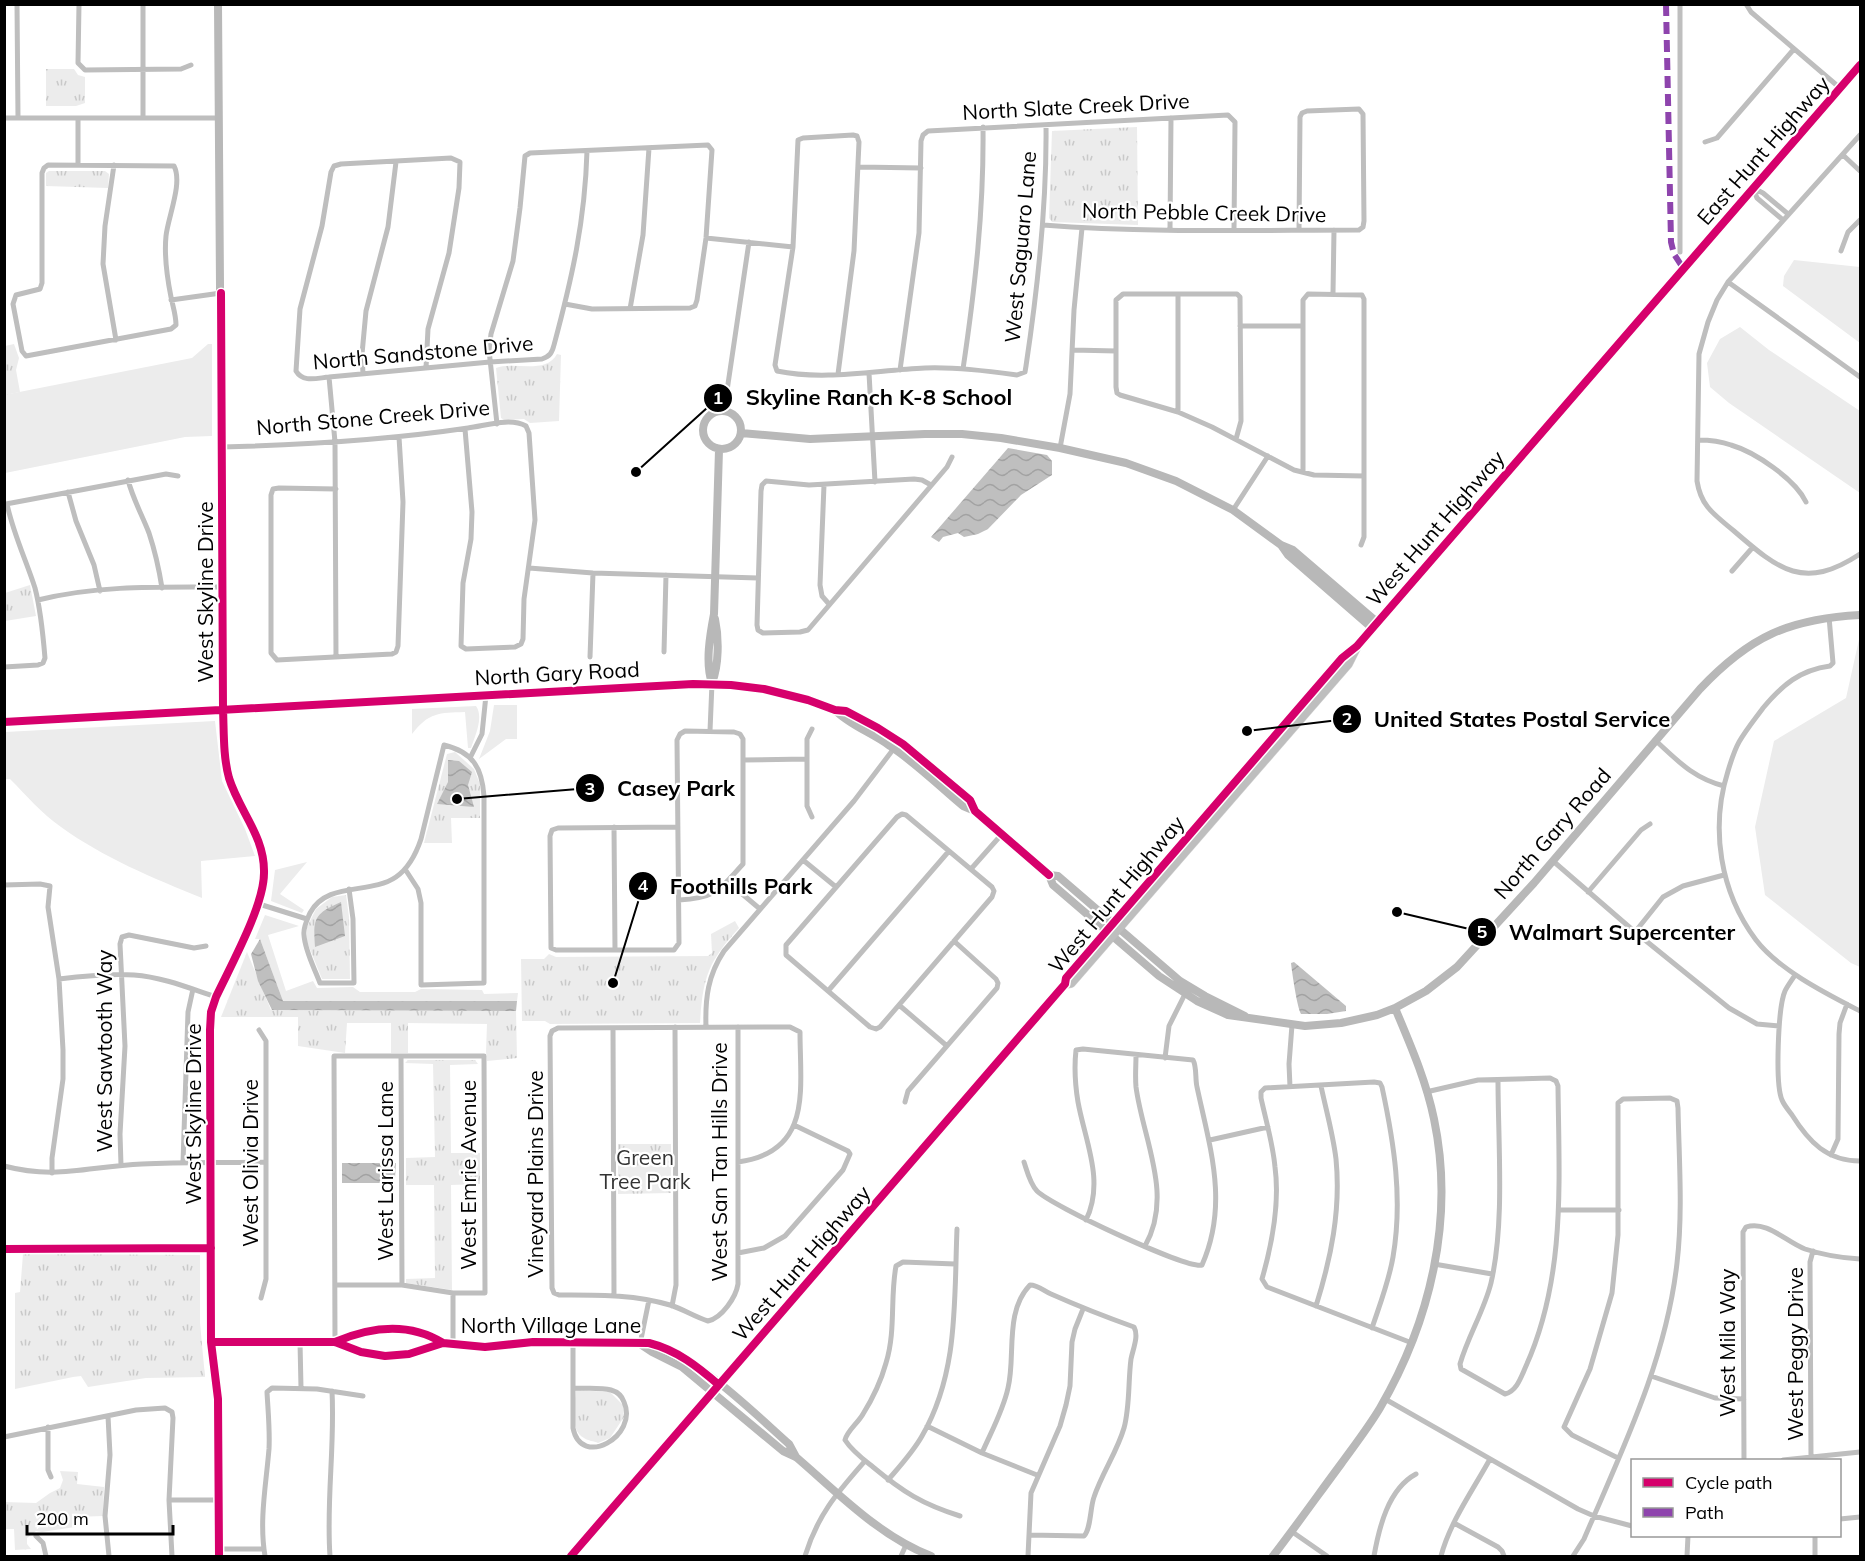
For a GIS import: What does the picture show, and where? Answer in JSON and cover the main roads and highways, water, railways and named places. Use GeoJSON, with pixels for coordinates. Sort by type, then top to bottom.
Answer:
{"type":"FeatureCollection","features":[{"type":"Feature","properties":{"kind":"main road","name":"East Hunt Highway"},"geometry":{"type":"LineString","coordinates":[[1692,258],[1860,65]]}},
{"type":"Feature","properties":{"kind":"main road","name":"West Hunt Highway"},"geometry":{"type":"LineString","coordinates":[[571,1557],[1065,984],[1071,983],[1108,934],[1304,708],[1348,664],[1374,625],[1692,258]]}},
{"type":"Feature","properties":{"kind":"water"},"geometry":{"type":"Polygon","coordinates":[[[1008,448],[1047,455],[1052,461],[1052,475],[1021,495],[988,529],[964,537],[958,533],[943,537],[939,542],[931,537],[1008,448]]]}},
{"type":"Feature","properties":{"kind":"water"},"geometry":{"type":"Polygon","coordinates":[[[448,760],[459,761],[472,772],[468,785],[474,807],[437,804],[448,782],[448,760]]]}},
{"type":"Feature","properties":{"kind":"water"},"geometry":{"type":"Polygon","coordinates":[[[341,902],[345,936],[315,947],[314,929],[317,918],[325,910],[341,902]]]}},
{"type":"Feature","properties":{"kind":"water"},"geometry":{"type":"Polygon","coordinates":[[[260,939],[283,1001],[517,1001],[516,1011],[272,1010],[258,981],[251,954],[260,939]]]}},
{"type":"Feature","properties":{"kind":"water"},"geometry":{"type":"Polygon","coordinates":[[[1294,962],[1346,1006],[1346,1011],[1301,1014],[1291,963],[1294,962]]]}},
{"type":"Feature","properties":{"kind":"water"},"geometry":{"type":"Polygon","coordinates":[[[342,1163],[396,1163],[395,1178],[380,1183],[342,1183],[342,1163]]]}},
{"type":"Feature","properties":{"kind":"waterway"},"geometry":{"type":"LineString","coordinates":[[1680,4],[1680,252]]}},
{"type":"Feature","properties":{"kind":"place","name":"Skyline Ranch K-8 School"},"geometry":{"type":"Point","coordinates":[636,472]}},
{"type":"Feature","properties":{"kind":"place","name":"United States Postal Service"},"geometry":{"type":"Point","coordinates":[1247,731]}},
{"type":"Feature","properties":{"kind":"place","name":"Casey Park"},"geometry":{"type":"Point","coordinates":[457,799]}},
{"type":"Feature","properties":{"kind":"place","name":"Walmart Supercenter"},"geometry":{"type":"Point","coordinates":[1397,912]}},
{"type":"Feature","properties":{"kind":"place","name":"Foothills Park"},"geometry":{"type":"Point","coordinates":[613,983]}},
{"type":"Feature","properties":{"kind":"park label","name":"Green Tree Park"},"geometry":{"type":"Point","coordinates":[645,1169]}}]}
